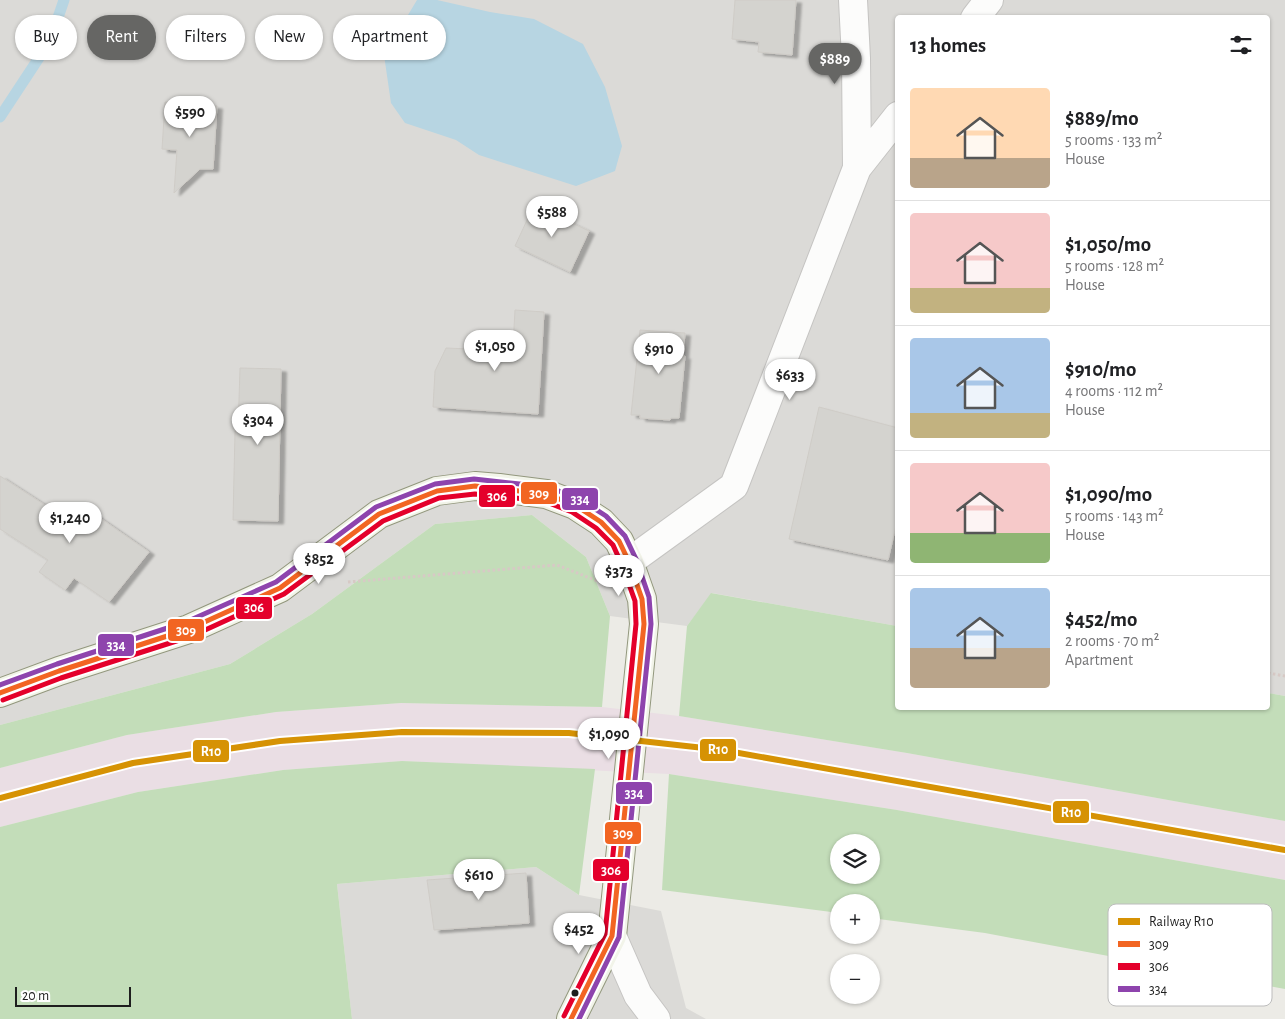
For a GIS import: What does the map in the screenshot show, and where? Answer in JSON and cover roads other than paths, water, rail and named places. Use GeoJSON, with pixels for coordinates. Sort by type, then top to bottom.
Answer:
{"type":"FeatureCollection","features":[{"type":"Feature","properties":{"kind":"street"},"geometry":{"type":"LineString","coordinates":[[853,0],[856,58],[856,168]]}},
{"type":"Feature","properties":{"kind":"street"},"geometry":{"type":"LineString","coordinates":[[978,15],[989,0]]}},
{"type":"Feature","properties":{"kind":"street"},"geometry":{"type":"LineString","coordinates":[[629,562],[734,486],[856,168],[895,120]]}},
{"type":"Feature","properties":{"kind":"street"},"geometry":{"type":"LineString","coordinates":[[0,693],[59,671],[189,629],[280,588],[379,514],[437,490],[475,486],[546,494],[575,506],[601,522],[618,541],[629,562],[643,611],[617,901],[612,936],[571,1019]]}},
{"type":"Feature","properties":{"kind":"street"},"geometry":{"type":"LineString","coordinates":[[612,936],[638,995],[656,1019]]}},
{"type":"Feature","properties":{"kind":"water"},"geometry":{"type":"Polygon","coordinates":[[[417,0],[437,0],[490,12],[534,19],[583,44],[605,87],[622,146],[615,171],[576,186],[479,155],[456,140],[405,123],[391,103],[385,60],[446,60],[446,15],[408,15],[417,0]]]}},
{"type":"Feature","properties":{"kind":"waterway"},"geometry":{"type":"LineString","coordinates":[[0,117],[50,41],[64,0]]}},
{"type":"Feature","properties":{"kind":"rail line","name":"R10"},"geometry":{"type":"LineString","coordinates":[[0,798],[133,763],[280,741],[402,732],[569,733],[722,750],[1285,850]]}}]}
